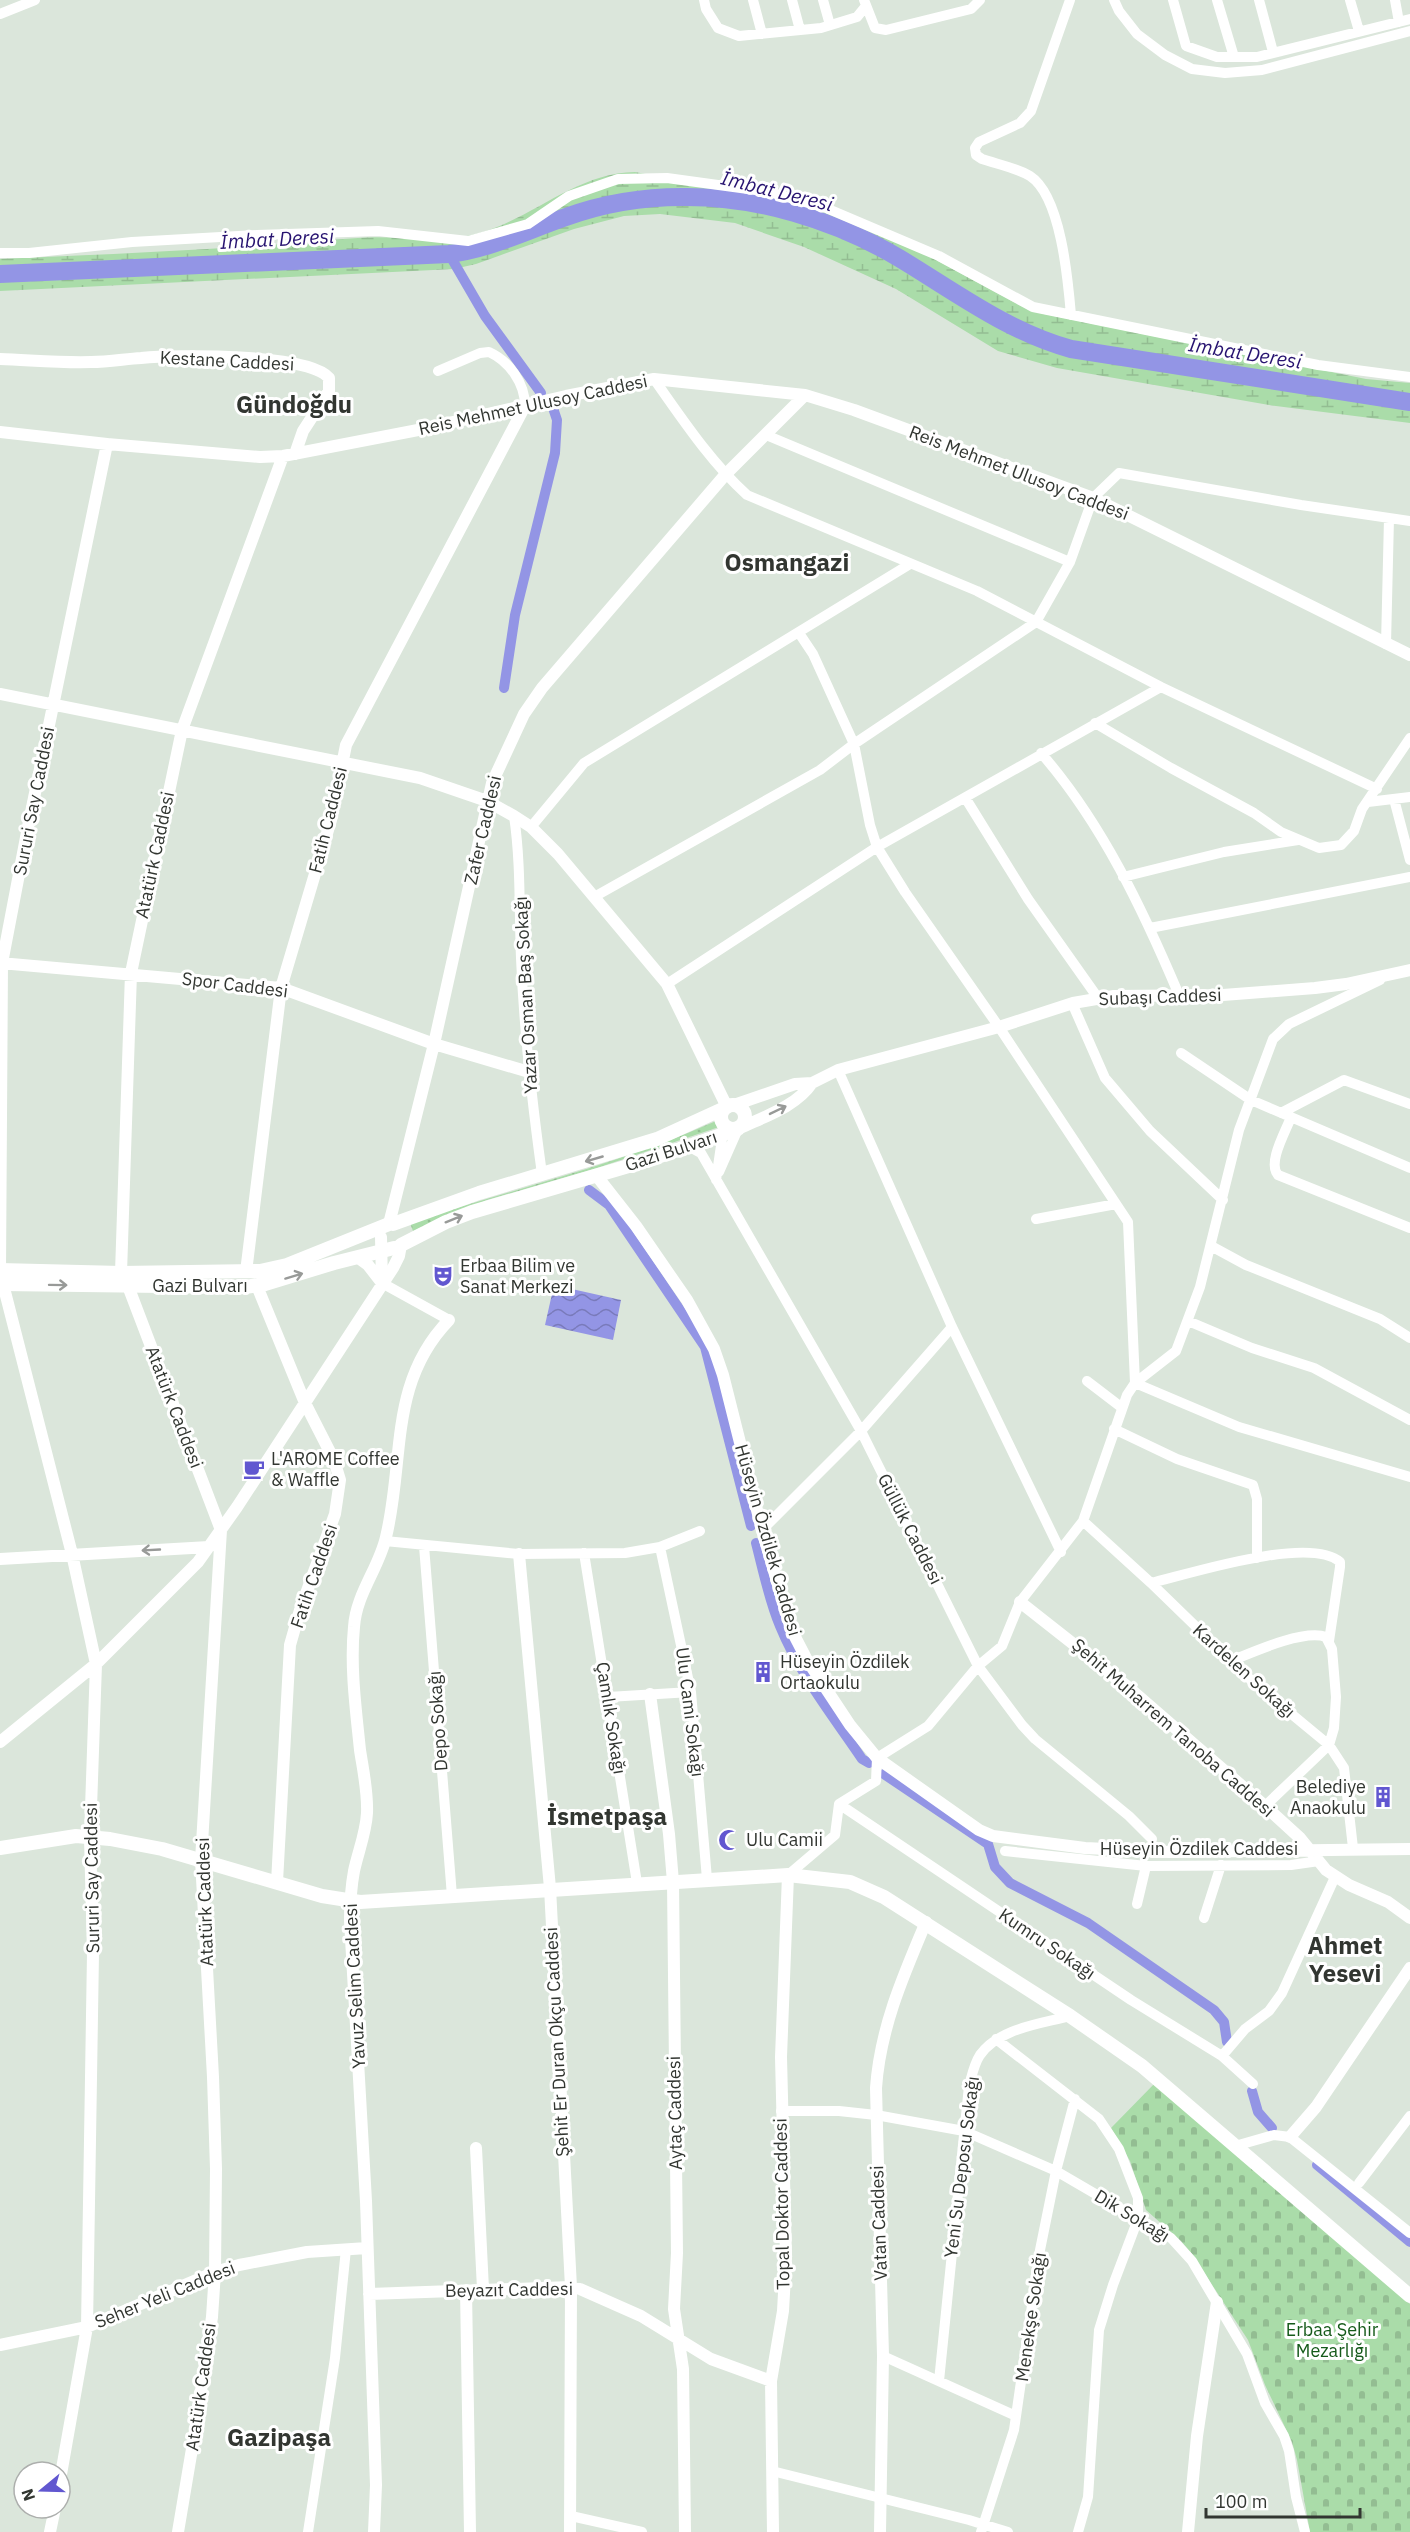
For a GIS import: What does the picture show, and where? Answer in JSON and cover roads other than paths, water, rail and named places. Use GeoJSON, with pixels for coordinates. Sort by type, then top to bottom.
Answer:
{"type":"FeatureCollection","features":[{"type":"Feature","properties":{"kind":"main road","name":"Gazi Bulvarı"},"geometry":{"type":"LineString","coordinates":[[0,1270],[121,1273],[246,1272],[287,1264],[391,1224],[543,1173],[657,1140],[730,1106],[741,1109],[745,1116],[738,1129],[722,1130],[688,1146],[458,1217],[357,1257],[256,1286],[235,1288],[2,1284]]}},
{"type":"Feature","properties":{"kind":"main road","name":"Gazi Bulvarı"},"geometry":{"type":"LineString","coordinates":[[722,1130],[722,1113],[730,1106]]}},
{"type":"Feature","properties":{"kind":"main road"},"geometry":{"type":"LineString","coordinates":[[391,1224],[403,1230],[405,1238],[390,1245],[382,1230],[391,1224]]}},
{"type":"Feature","properties":{"kind":"main road"},"geometry":{"type":"LineString","coordinates":[[0,1848],[60,1838],[90,1837],[162,1849],[351,1901],[381,1902],[550,1888],[788,1875],[850,1882],[884,1897],[926,1922],[1142,2066],[1410,2296]]}},
{"type":"Feature","properties":{"kind":"street"},"geometry":{"type":"LineString","coordinates":[[0,14],[35,0]]}},
{"type":"Feature","properties":{"kind":"street"},"geometry":{"type":"LineString","coordinates":[[704,0],[706,9],[718,28],[739,36],[830,25],[857,17],[865,3]]}},
{"type":"Feature","properties":{"kind":"street"},"geometry":{"type":"LineString","coordinates":[[753,0],[762,34]]}},
{"type":"Feature","properties":{"kind":"street"},"geometry":{"type":"LineString","coordinates":[[792,0],[800,30]]}},
{"type":"Feature","properties":{"kind":"street"},"geometry":{"type":"LineString","coordinates":[[824,0],[830,25]]}},
{"type":"Feature","properties":{"kind":"street"},"geometry":{"type":"LineString","coordinates":[[865,3],[875,28],[886,30],[971,9],[980,0]]}},
{"type":"Feature","properties":{"kind":"street"},"geometry":{"type":"LineString","coordinates":[[1070,0],[1031,111],[1020,123],[979,142],[975,148],[976,155],[982,159],[1029,175],[1040,184],[1047,195],[1056,219],[1071,315]]}},
{"type":"Feature","properties":{"kind":"street"},"geometry":{"type":"LineString","coordinates":[[1114,0],[1119,11],[1137,34],[1165,55],[1192,69],[1225,73],[1262,70],[1410,31]]}},
{"type":"Feature","properties":{"kind":"street"},"geometry":{"type":"LineString","coordinates":[[1173,0],[1186,46],[1217,57],[1257,57],[1410,20]]}},
{"type":"Feature","properties":{"kind":"street"},"geometry":{"type":"LineString","coordinates":[[1217,0],[1234,57]]}},
{"type":"Feature","properties":{"kind":"street"},"geometry":{"type":"LineString","coordinates":[[1260,0],[1273,52]]}},
{"type":"Feature","properties":{"kind":"street"},"geometry":{"type":"LineString","coordinates":[[1350,0],[1359,32]]}},
{"type":"Feature","properties":{"kind":"street"},"geometry":{"type":"LineString","coordinates":[[1395,0],[1399,22]]}},
{"type":"Feature","properties":{"kind":"street"},"geometry":{"type":"LineString","coordinates":[[0,253],[29,253],[132,242],[378,231],[468,241],[528,224],[569,196],[618,179],[667,178],[769,192],[826,208],[939,256],[1033,307],[1318,365],[1410,377]]}},
{"type":"Feature","properties":{"kind":"street"},"geometry":{"type":"LineString","coordinates":[[438,372],[480,353],[489,352],[512,370],[522,386],[525,406]]}},
{"type":"Feature","properties":{"kind":"street","name":"Kestane Caddesi"},"geometry":{"type":"LineString","coordinates":[[0,359],[91,362],[143,357],[201,356],[254,359],[318,369],[329,378],[329,391],[289,455]]}},
{"type":"Feature","properties":{"kind":"street"},"geometry":{"type":"LineString","coordinates":[[654,379],[725,475],[747,495],[977,591],[1161,687],[1377,789]]}},
{"type":"Feature","properties":{"kind":"street","name":"Reis Mehmet Ulusoy Caddesi"},"geometry":{"type":"LineString","coordinates":[[0,432],[260,457],[289,455],[418,430],[654,379],[805,395],[854,410],[1093,498],[1410,655]]}},
{"type":"Feature","properties":{"kind":"street","name":"Zafer Caddesi"},"geometry":{"type":"LineString","coordinates":[[391,1224],[434,1044],[487,801],[507,747],[532,701],[725,475],[805,395]]}},
{"type":"Feature","properties":{"kind":"street","name":"Fatih Caddesi"},"geometry":{"type":"LineString","coordinates":[[246,1272],[281,988],[330,820],[342,761],[351,732],[525,406]]}},
{"type":"Feature","properties":{"kind":"street"},"geometry":{"type":"LineString","coordinates":[[766,435],[1070,562]]}},
{"type":"Feature","properties":{"kind":"street","name":"Sururi Say Caddesi"},"geometry":{"type":"LineString","coordinates":[[0,1270],[1,963],[107,444]]}},
{"type":"Feature","properties":{"kind":"street","name":"Atatürk Caddesi"},"geometry":{"type":"LineString","coordinates":[[121,1273],[131,973],[182,730],[289,455]]}},
{"type":"Feature","properties":{"kind":"street"},"geometry":{"type":"LineString","coordinates":[[594,897],[820,770],[854,744],[1036,622],[1070,562],[1093,498],[1119,472],[1301,505],[1410,521]]}},
{"type":"Feature","properties":{"kind":"street"},"geometry":{"type":"LineString","coordinates":[[1386,644],[1389,518]]}},
{"type":"Feature","properties":{"kind":"street"},"geometry":{"type":"LineString","coordinates":[[531,826],[584,763],[910,564]]}},
{"type":"Feature","properties":{"kind":"street"},"geometry":{"type":"LineString","coordinates":[[799,633],[813,654],[854,744],[870,825],[877,847],[1128,1222],[1135,1383]]}},
{"type":"Feature","properties":{"kind":"street"},"geometry":{"type":"LineString","coordinates":[[667,984],[877,847],[966,799],[1041,753],[1161,687]]}},
{"type":"Feature","properties":{"kind":"street"},"geometry":{"type":"LineString","coordinates":[[0,694],[420,778],[487,801],[514,816],[531,826],[667,984],[730,1106]]}},
{"type":"Feature","properties":{"kind":"street"},"geometry":{"type":"LineString","coordinates":[[1095,723],[1254,813],[1281,832],[1319,848],[1341,845],[1354,831],[1362,809],[1410,738]]}},
{"type":"Feature","properties":{"kind":"street"},"geometry":{"type":"LineString","coordinates":[[1041,753],[1063,778],[1123,877],[1150,928],[1179,995]]}},
{"type":"Feature","properties":{"kind":"street"},"geometry":{"type":"LineString","coordinates":[[1368,802],[1410,796]]}},
{"type":"Feature","properties":{"kind":"street"},"geometry":{"type":"LineString","coordinates":[[966,799],[1028,899],[1098,998]]}},
{"type":"Feature","properties":{"kind":"street"},"geometry":{"type":"LineString","coordinates":[[1394,799],[1410,860]]}},
{"type":"Feature","properties":{"kind":"street","name":"Yazar Osman Baş Sokağı"},"geometry":{"type":"LineString","coordinates":[[514,816],[519,854],[521,957],[529,1072],[543,1173]]}},
{"type":"Feature","properties":{"kind":"street"},"geometry":{"type":"LineString","coordinates":[[1123,877],[1224,852],[1300,840]]}},
{"type":"Feature","properties":{"kind":"street"},"geometry":{"type":"LineString","coordinates":[[1150,928],[1410,877]]}},
{"type":"Feature","properties":{"kind":"street","name":"Spor Caddesi"},"geometry":{"type":"LineString","coordinates":[[1,963],[281,988],[434,1044],[529,1072]]}},
{"type":"Feature","properties":{"kind":"street","name":"Subaşı Caddesi"},"geometry":{"type":"LineString","coordinates":[[730,1106],[795,1084],[813,1083],[838,1070],[1098,998],[1315,988],[1410,970]]}},
{"type":"Feature","properties":{"kind":"street"},"geometry":{"type":"LineString","coordinates":[[788,1875],[835,1835],[839,1804],[876,1781],[877,1758],[928,1726],[978,1666],[1002,1646],[1020,1602],[1083,1521],[1121,1407],[1135,1383],[1176,1351],[1188,1321],[1200,1287],[1239,1131],[1274,1039],[1289,1024],[1389,975]]}},
{"type":"Feature","properties":{"kind":"street"},"geometry":{"type":"LineString","coordinates":[[1072,1004],[1105,1078],[1150,1131],[1223,1200]]}},
{"type":"Feature","properties":{"kind":"street"},"geometry":{"type":"LineString","coordinates":[[1181,1053],[1251,1100],[1410,1168]]}},
{"type":"Feature","properties":{"kind":"street"},"geometry":{"type":"LineString","coordinates":[[838,1070],[952,1328],[1061,1552]]}},
{"type":"Feature","properties":{"kind":"street"},"geometry":{"type":"LineString","coordinates":[[1410,1104],[1344,1080],[1286,1115],[1273,1162],[1274,1171],[1278,1175],[1410,1227]]}},
{"type":"Feature","properties":{"kind":"street","name":"Subaşı Caddesi"},"geometry":{"type":"LineString","coordinates":[[738,1129],[794,1102],[807,1092],[813,1083]]}},
{"type":"Feature","properties":{"kind":"street"},"geometry":{"type":"LineString","coordinates":[[716,1180],[738,1129]]}},
{"type":"Feature","properties":{"kind":"street"},"geometry":{"type":"LineString","coordinates":[[716,1180],[722,1130]]}},
{"type":"Feature","properties":{"kind":"street","name":"Güllük Caddesi"},"geometry":{"type":"LineString","coordinates":[[688,1146],[701,1153],[861,1431],[978,1666],[1035,1739],[1129,1816],[1152,1839]]}},
{"type":"Feature","properties":{"kind":"street","name":"Hüseyin Özdilek Caddesi"},"geometry":{"type":"LineString","coordinates":[[596,1175],[636,1226],[687,1299],[714,1349],[723,1375],[762,1530],[797,1643],[825,1689],[877,1758],[979,1830],[993,1836],[1109,1850],[1200,1852],[1353,1848],[1410,1849]]}},
{"type":"Feature","properties":{"kind":"street"},"geometry":{"type":"LineString","coordinates":[[1036,1219],[1116,1204]]}},
{"type":"Feature","properties":{"kind":"street"},"geometry":{"type":"LineString","coordinates":[[382,1283],[390,1245]]}},
{"type":"Feature","properties":{"kind":"street"},"geometry":{"type":"LineString","coordinates":[[0,1742],[96,1664],[153,1609],[209,1547],[395,1264],[390,1245]]}},
{"type":"Feature","properties":{"kind":"street"},"geometry":{"type":"LineString","coordinates":[[1211,1246],[1246,1265],[1380,1319],[1410,1338]]}},
{"type":"Feature","properties":{"kind":"street"},"geometry":{"type":"LineString","coordinates":[[357,1257],[368,1265],[382,1283],[449,1320]]}},
{"type":"Feature","properties":{"kind":"street","name":"Sururi Say Caddesi"},"geometry":{"type":"LineString","coordinates":[[2,1284],[72,1554],[96,1664],[90,1837],[93,1964],[87,2326],[64,2460]]}},
{"type":"Feature","properties":{"kind":"street","name":"Atatürk Caddesi"},"geometry":{"type":"LineString","coordinates":[[128,1286],[221,1530],[201,1860],[213,2077],[216,2169],[215,2272],[200,2397],[178,2532]]}},
{"type":"Feature","properties":{"kind":"street","name":"Fatih Caddesi"},"geometry":{"type":"LineString","coordinates":[[256,1286],[305,1403],[334,1460],[340,1490],[335,1514],[300,1610],[290,1645],[277,1882]]}},
{"type":"Feature","properties":{"kind":"street","name":"Yavuz Selim Caddesi"},"geometry":{"type":"LineString","coordinates":[[374,2532],[376,2485],[351,1901],[354,1872],[367,1816],[367,1803],[356,1716],[353,1628],[359,1603],[385,1541],[404,1401],[424,1350],[449,1320]]}},
{"type":"Feature","properties":{"kind":"street"},"geometry":{"type":"LineString","coordinates":[[1188,1321],[1252,1348],[1314,1368],[1410,1420]]}},
{"type":"Feature","properties":{"kind":"street"},"geometry":{"type":"LineString","coordinates":[[762,1530],[861,1431],[952,1328]]}},
{"type":"Feature","properties":{"kind":"street"},"geometry":{"type":"LineString","coordinates":[[1087,1381],[1121,1407]]}},
{"type":"Feature","properties":{"kind":"street"},"geometry":{"type":"LineString","coordinates":[[1135,1383],[1239,1426],[1410,1477]]}},
{"type":"Feature","properties":{"kind":"street"},"geometry":{"type":"LineString","coordinates":[[1114,1429],[1177,1459],[1253,1485],[1257,1499],[1257,1558]]}},
{"type":"Feature","properties":{"kind":"street","name":"Kardelen Sokağı"},"geometry":{"type":"LineString","coordinates":[[1083,1521],[1269,1696],[1329,1745],[1344,1768],[1353,1848]]}},
{"type":"Feature","properties":{"kind":"street"},"geometry":{"type":"LineString","coordinates":[[385,1541],[519,1554],[625,1553],[660,1547],[700,1532]]}},
{"type":"Feature","properties":{"kind":"street","name":"Depo Sokağı"},"geometry":{"type":"LineString","coordinates":[[424,1546],[452,1896]]}},
{"type":"Feature","properties":{"kind":"street"},"geometry":{"type":"LineString","coordinates":[[0,1559],[209,1547]]}},
{"type":"Feature","properties":{"kind":"street","name":"Ulu Cami Sokağı"},"geometry":{"type":"LineString","coordinates":[[660,1547],[684,1648],[691,1692],[707,1879]]}},
{"type":"Feature","properties":{"kind":"street"},"geometry":{"type":"LineString","coordinates":[[1151,1583],[1257,1558],[1307,1552],[1331,1556],[1340,1562],[1329,1641],[1336,1696],[1335,1721],[1329,1745],[1265,1806]]}},
{"type":"Feature","properties":{"kind":"street","name":"Çamlık Sokağı"},"geometry":{"type":"LineString","coordinates":[[584,1553],[637,1883]]}},
{"type":"Feature","properties":{"kind":"street","name":"Şehit Er Duran Okçu Caddesi"},"geometry":{"type":"LineString","coordinates":[[519,1554],[550,1888],[571,2287],[570,2532]]}},
{"type":"Feature","properties":{"kind":"street","name":"Şehit Muharrem Tanoba Caddesi"},"geometry":{"type":"LineString","coordinates":[[1020,1602],[1128,1687],[1265,1806],[1310,1849],[1335,1877],[1388,1902],[1410,1918]]}},
{"type":"Feature","properties":{"kind":"street"},"geometry":{"type":"LineString","coordinates":[[1231,1661],[1264,1648],[1310,1636],[1320,1635],[1329,1641]]}},
{"type":"Feature","properties":{"kind":"street"},"geometry":{"type":"LineString","coordinates":[[608,1696],[691,1692]]}},
{"type":"Feature","properties":{"kind":"street","name":"Aytaç Caddesi"},"geometry":{"type":"LineString","coordinates":[[650,1694],[673,1881],[677,2253],[674,2309],[684,2388],[685,2532]]}},
{"type":"Feature","properties":{"kind":"street","name":"Kumru Sokağı"},"geometry":{"type":"LineString","coordinates":[[839,1804],[1131,2000],[1222,2056],[1253,2084]]}},
{"type":"Feature","properties":{"kind":"street","name":"Hüseyin Özdilek Caddesi"},"geometry":{"type":"LineString","coordinates":[[1005,1851],[1146,1866],[1291,1865],[1319,1861]]}},
{"type":"Feature","properties":{"kind":"street"},"geometry":{"type":"LineString","coordinates":[[1204,1918],[1221,1864]]}},
{"type":"Feature","properties":{"kind":"street"},"geometry":{"type":"LineString","coordinates":[[1137,1904],[1146,1866]]}},
{"type":"Feature","properties":{"kind":"street","name":"Topal Doktor Caddesi"},"geometry":{"type":"LineString","coordinates":[[773,2532],[771,2381],[785,2287],[786,2206],[781,2111],[782,1998],[788,1875]]}},
{"type":"Feature","properties":{"kind":"street"},"geometry":{"type":"LineString","coordinates":[[1222,2056],[1245,2029],[1269,2011],[1282,1993],[1335,1877]]}},
{"type":"Feature","properties":{"kind":"street","name":"Vatan Caddesi"},"geometry":{"type":"LineString","coordinates":[[880,2532],[883,2356],[876,2115],[877,2070],[891,2008],[926,1922]]}},
{"type":"Feature","properties":{"kind":"street"},"geometry":{"type":"LineString","coordinates":[[1290,2137],[1316,2107],[1410,1968]]}},
{"type":"Feature","properties":{"kind":"street","name":"Yeni Su Deposu Sokağı"},"geometry":{"type":"LineString","coordinates":[[939,2381],[969,2086],[976,2061],[981,2052],[1007,2033],[1070,2016]]}},
{"type":"Feature","properties":{"kind":"street"},"geometry":{"type":"LineString","coordinates":[[996,2039],[1099,2119],[1119,2149],[1138,2198],[1138,2218],[1099,2330],[1088,2497],[1078,2532]]}},
{"type":"Feature","properties":{"kind":"street","name":"Menekşe Sokağı"},"geometry":{"type":"LineString","coordinates":[[983,2528],[1006,2460],[1016,2416],[1033,2289],[1056,2171],[1075,2099]]}},
{"type":"Feature","properties":{"kind":"street","name":"Dik Sokağı"},"geometry":{"type":"LineString","coordinates":[[781,2111],[839,2111],[876,2115],[964,2131],[1056,2171],[1171,2238],[1182,2249],[1217,2302],[1247,2354],[1265,2403],[1284,2436],[1292,2464],[1296,2497],[1305,2532]]}},
{"type":"Feature","properties":{"kind":"street"},"geometry":{"type":"LineString","coordinates":[[1359,2183],[1410,2116]]}},
{"type":"Feature","properties":{"kind":"street"},"geometry":{"type":"LineString","coordinates":[[1235,2146],[1275,2135],[1290,2137],[1410,2233]]}},
{"type":"Feature","properties":{"kind":"street"},"geometry":{"type":"LineString","coordinates":[[476,2148],[483,2289]]}},
{"type":"Feature","properties":{"kind":"street","name":"Seher Yeli Caddesi"},"geometry":{"type":"LineString","coordinates":[[0,2344],[87,2326],[215,2272],[258,2260],[307,2252],[367,2248]]}},
{"type":"Feature","properties":{"kind":"street"},"geometry":{"type":"LineString","coordinates":[[308,2532],[334,2358],[346,2249]]}},
{"type":"Feature","properties":{"kind":"street","name":"Beyazıt Caddesi"},"geometry":{"type":"LineString","coordinates":[[369,2294],[571,2287],[595,2294],[641,2316],[678,2340],[721,2363],[771,2381]]}},
{"type":"Feature","properties":{"kind":"street"},"geometry":{"type":"LineString","coordinates":[[466,2290],[470,2532]]}},
{"type":"Feature","properties":{"kind":"street"},"geometry":{"type":"LineString","coordinates":[[1188,2532],[1198,2425],[1217,2302]]}},
{"type":"Feature","properties":{"kind":"street"},"geometry":{"type":"LineString","coordinates":[[883,2356],[1016,2416]]}},
{"type":"Feature","properties":{"kind":"street"},"geometry":{"type":"LineString","coordinates":[[772,2471],[983,2528],[1008,2532]]}},
{"type":"Feature","properties":{"kind":"street"},"geometry":{"type":"LineString","coordinates":[[571,2516],[642,2532]]}},
{"type":"Feature","properties":{"kind":"water"},"geometry":{"type":"Polygon","coordinates":[[[554,1285],[621,1300],[613,1340],[545,1325],[554,1285]]]}},
{"type":"Feature","properties":{"kind":"waterway","name":"İmbat Deresi"},"geometry":{"type":"LineString","coordinates":[[0,274],[449,254],[494,244],[580,212],[609,205],[653,198],[710,198],[766,206],[848,232],[899,258],[1003,321],[1048,342],[1071,349],[1410,402]]}},
{"type":"Feature","properties":{"kind":"waterway"},"geometry":{"type":"LineString","coordinates":[[449,254],[485,316],[541,393]]}},
{"type":"Feature","properties":{"kind":"waterway"},"geometry":{"type":"LineString","coordinates":[[504,688],[515,615],[555,453],[557,420],[553,408]]}},
{"type":"Feature","properties":{"kind":"waterway"},"geometry":{"type":"LineString","coordinates":[[589,1190],[609,1205],[705,1347],[751,1526]]}},
{"type":"Feature","properties":{"kind":"waterway"},"geometry":{"type":"LineString","coordinates":[[756,1543],[766,1585],[788,1644],[829,1711],[862,1759],[869,1763]]}},
{"type":"Feature","properties":{"kind":"waterway"},"geometry":{"type":"LineString","coordinates":[[884,1774],[988,1844],[995,1867],[1010,1883],[1088,1923],[1214,2010],[1224,2022],[1227,2042]]}},
{"type":"Feature","properties":{"kind":"waterway"},"geometry":{"type":"LineString","coordinates":[[1252,2091],[1258,2112],[1272,2128]]}},
{"type":"Feature","properties":{"kind":"waterway"},"geometry":{"type":"LineString","coordinates":[[1317,2165],[1410,2242]]}},
{"type":"Feature","properties":{"kind":"place","name":"Erbaa Bilim ve Sanat Merkezi"},"geometry":{"type":"Point","coordinates":[443,1276]}},
{"type":"Feature","properties":{"kind":"place","name":"L'AROME Coffee & Waffle"},"geometry":{"type":"Point","coordinates":[254,1469]}},
{"type":"Feature","properties":{"kind":"place","name":"Hüseyin Özdilek Ortaokulu"},"geometry":{"type":"Point","coordinates":[763,1672]}},
{"type":"Feature","properties":{"kind":"place","name":"Belediye Anaokulu"},"geometry":{"type":"Point","coordinates":[1383,1797]}},
{"type":"Feature","properties":{"kind":"place","name":"Ulu Camii"},"geometry":{"type":"Point","coordinates":[729,1840]}},
{"type":"Feature","properties":{"kind":"district","name":"Gündoğdu"},"geometry":{"type":"Point","coordinates":[294,405]}},
{"type":"Feature","properties":{"kind":"district","name":"Osmangazi"},"geometry":{"type":"Point","coordinates":[787,563]}},
{"type":"Feature","properties":{"kind":"district","name":"İsmetpaşa"},"geometry":{"type":"Point","coordinates":[607,1817]}},
{"type":"Feature","properties":{"kind":"district","name":"Ahmet Yesevi"},"geometry":{"type":"Point","coordinates":[1345,1960]}},
{"type":"Feature","properties":{"kind":"district","name":"Gazipaşa"},"geometry":{"type":"Point","coordinates":[279,2438]}},
{"type":"Feature","properties":{"kind":"park label","name":"Erbaa Şehir Mezarlığı"},"geometry":{"type":"Point","coordinates":[1332,2340]}}]}
